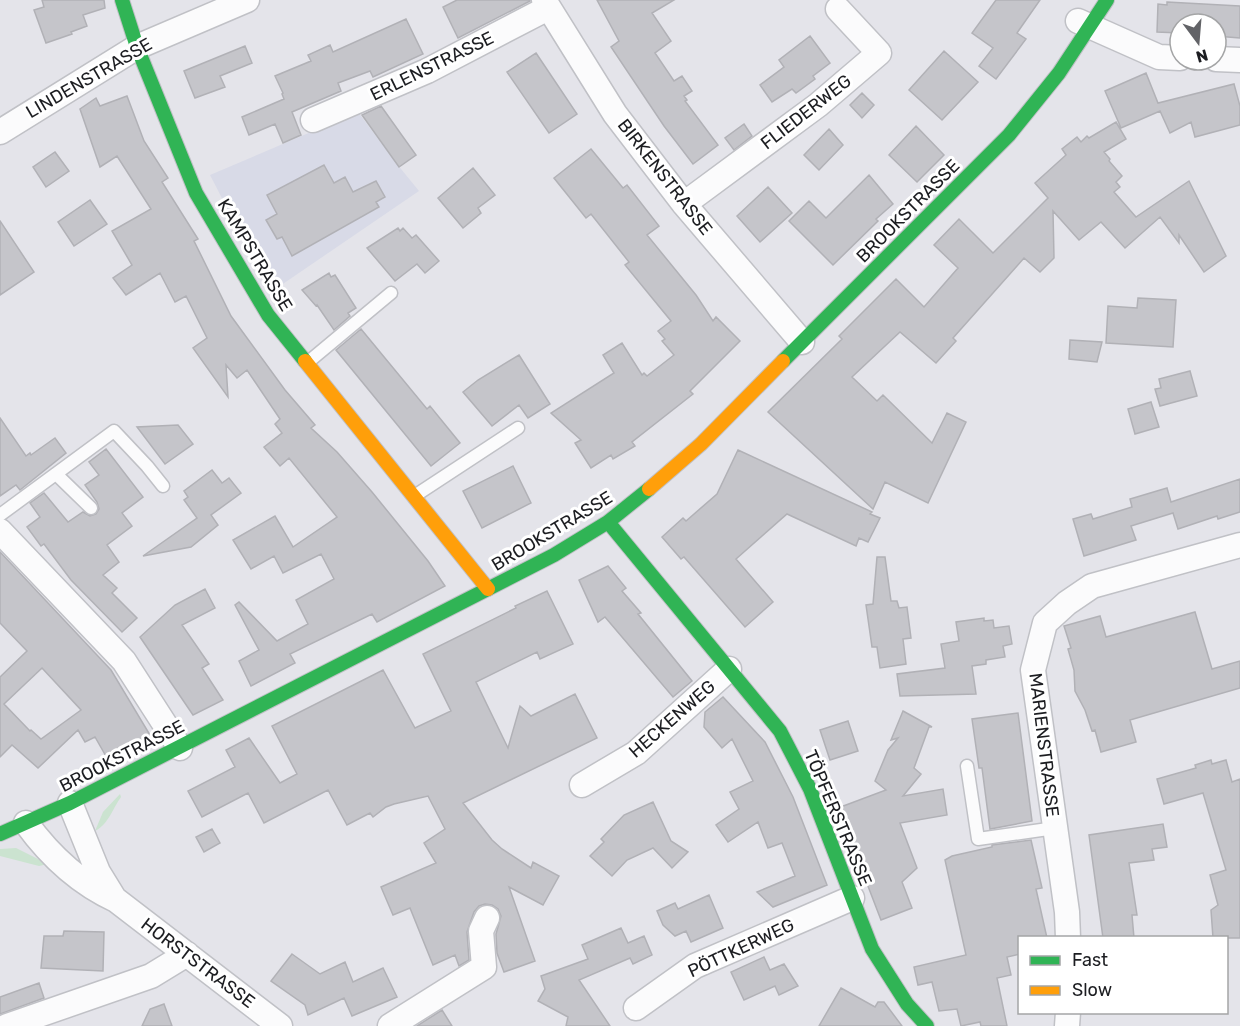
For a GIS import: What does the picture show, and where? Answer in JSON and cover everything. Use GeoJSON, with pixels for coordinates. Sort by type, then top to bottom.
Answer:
{"type":"FeatureCollection","features":[{"type":"Feature","properties":{"kind":"main road","name":"KAMPSTRASSE"},"geometry":{"type":"LineString","coordinates":[[122,0],[137,47],[196,193],[268,315],[488,589]]}},
{"type":"Feature","properties":{"kind":"main road","name":"BROOKSTRASSE"},"geometry":{"type":"LineString","coordinates":[[0,834],[70,803],[180,748],[554,555],[608,522],[701,444],[1009,135],[1059,73],[1084,24],[1092,0]]}},
{"type":"Feature","properties":{"kind":"main road","name":"BROOKSTRASSE"},"geometry":{"type":"LineString","coordinates":[[1084,24],[1107,0]]}},
{"type":"Feature","properties":{"kind":"main road","name":"TÖPFERSTRASSE"},"geometry":{"type":"LineString","coordinates":[[608,522],[780,731],[810,789],[872,949],[907,1004],[927,1026]]}},
{"type":"Feature","properties":{"kind":"street","name":"LINDENSTRASSE"},"geometry":{"type":"LineString","coordinates":[[0,132],[137,47],[247,0]]}},
{"type":"Feature","properties":{"kind":"street","name":"ERLENSTRASSE"},"geometry":{"type":"LineString","coordinates":[[313,120],[427,71],[546,4]]}},
{"type":"Feature","properties":{"kind":"street","name":"BIRKENSTRASSE"},"geometry":{"type":"LineString","coordinates":[[546,4],[615,114],[684,204],[802,342]]}},
{"type":"Feature","properties":{"kind":"street","name":"FLIEDERWEG"},"geometry":{"type":"LineString","coordinates":[[684,204],[818,105],[879,53],[838,9]]}},
{"type":"Feature","properties":{"kind":"street"},"geometry":{"type":"LineString","coordinates":[[1084,24],[1159,57],[1168,57]]}},
{"type":"Feature","properties":{"kind":"street"},"geometry":{"type":"LineString","coordinates":[[0,531],[124,660],[180,748]]}},
{"type":"Feature","properties":{"kind":"street","name":"MARIENSTRASSE"},"geometry":{"type":"LineString","coordinates":[[1068,936],[1033,670],[1045,623],[1067,603],[1092,586],[1240,545]]}},
{"type":"Feature","properties":{"kind":"street","name":"HECKENWEG"},"geometry":{"type":"LineString","coordinates":[[582,785],[636,753],[729,669]]}},
{"type":"Feature","properties":{"kind":"street","name":"HORSTSTRASSE"},"geometry":{"type":"LineString","coordinates":[[70,803],[98,872],[116,900]]}},
{"type":"Feature","properties":{"kind":"street","name":"HORSTSTRASSE"},"geometry":{"type":"LineString","coordinates":[[26,823],[51,854],[76,876],[100,893],[116,900],[280,1026]]}},
{"type":"Feature","properties":{"kind":"street","name":"PÖTTKERWEG"},"geometry":{"type":"LineString","coordinates":[[636,1008],[695,966],[852,898]]}},
{"type":"Feature","properties":{"kind":"street"},"geometry":{"type":"LineString","coordinates":[[390,1026],[484,967],[481,932],[487,918]]}},
{"type":"Feature","properties":{"kind":"street"},"geometry":{"type":"LineString","coordinates":[[7,1026],[151,976],[187,954]]}},
{"type":"Feature","properties":{"kind":"lane"},"geometry":{"type":"LineString","coordinates":[[306,363],[391,293]]}},
{"type":"Feature","properties":{"kind":"lane"},"geometry":{"type":"LineString","coordinates":[[414,496],[518,428]]}},
{"type":"Feature","properties":{"kind":"lane"},"geometry":{"type":"LineString","coordinates":[[0,515],[114,431],[163,486]]}},
{"type":"Feature","properties":{"kind":"lane"},"geometry":{"type":"LineString","coordinates":[[56,474],[91,508]]}},
{"type":"Feature","properties":{"kind":"lane"},"geometry":{"type":"LineString","coordinates":[[967,766],[978,839],[1055,828]]}},
{"type":"Feature","properties":{"kind":"shaded area"},"geometry":{"type":"Polygon","coordinates":[[[358,112],[419,191],[274,290],[242,237],[210,175],[358,112]]]}},
{"type":"Feature","properties":{"kind":"green space"},"geometry":{"type":"Polygon","coordinates":[[[120,794],[121,797],[107,821],[95,831],[103,812],[120,794]]]}},
{"type":"Feature","properties":{"kind":"green space"},"geometry":{"type":"Polygon","coordinates":[[[16,848],[48,864],[39,866],[0,856],[0,849],[16,848]]]}},
{"type":"Feature","properties":{"kind":"building"},"geometry":{"type":"Polygon","coordinates":[[[42,0],[104,0],[105,8],[83,15],[87,26],[46,43],[34,10],[44,7],[42,0]]]}},
{"type":"Feature","properties":{"kind":"building"},"geometry":{"type":"Polygon","coordinates":[[[457,0],[530,1],[458,38],[443,7],[457,0]]]}},
{"type":"Feature","properties":{"kind":"building"},"geometry":{"type":"Polygon","coordinates":[[[597,0],[674,0],[652,13],[671,41],[655,53],[674,81],[682,76],[692,91],[684,96],[687,100],[685,101],[718,145],[693,164],[664,126],[611,47],[619,41],[597,0]]]}},
{"type":"Feature","properties":{"kind":"building"},"geometry":{"type":"Polygon","coordinates":[[[996,0],[1040,0],[1017,33],[1026,39],[996,79],[979,66],[993,48],[972,33],[996,0]]]}},
{"type":"Feature","properties":{"kind":"building"},"geometry":{"type":"Polygon","coordinates":[[[1167,2],[1240,6],[1240,38],[1228,37],[1228,12],[1168,12],[1168,32],[1157,32],[1158,4],[1167,5],[1167,2]]]}},
{"type":"Feature","properties":{"kind":"building"},"geometry":{"type":"Polygon","coordinates":[[[406,19],[423,54],[373,77],[370,71],[338,83],[341,91],[292,112],[301,135],[283,143],[275,124],[249,135],[242,117],[284,99],[275,76],[311,61],[308,55],[330,45],[333,52],[406,19]]]}},
{"type":"Feature","properties":{"kind":"building"},"geometry":{"type":"Polygon","coordinates":[[[810,36],[830,63],[813,76],[815,79],[796,93],[792,89],[772,102],[760,85],[784,67],[779,60],[810,36]]]}},
{"type":"Feature","properties":{"kind":"building"},"geometry":{"type":"Polygon","coordinates":[[[245,46],[252,63],[220,76],[225,87],[195,98],[184,71],[245,46]]]}},
{"type":"Feature","properties":{"kind":"building"},"geometry":{"type":"Polygon","coordinates":[[[944,51],[978,82],[942,120],[909,90],[944,51]]]}},
{"type":"Feature","properties":{"kind":"building"},"geometry":{"type":"Polygon","coordinates":[[[536,53],[577,114],[549,133],[507,72],[536,53]]]}},
{"type":"Feature","properties":{"kind":"building"},"geometry":{"type":"Polygon","coordinates":[[[1146,73],[1158,103],[1234,84],[1240,106],[1240,125],[1195,137],[1191,122],[1170,133],[1160,111],[1121,128],[1105,91],[1146,73]]]}},
{"type":"Feature","properties":{"kind":"building"},"geometry":{"type":"Polygon","coordinates":[[[862,93],[874,105],[862,118],[850,105],[862,93]]]}},
{"type":"Feature","properties":{"kind":"building"},"geometry":{"type":"Polygon","coordinates":[[[127,96],[144,141],[168,178],[162,182],[198,239],[194,241],[231,316],[285,390],[315,425],[311,428],[337,452],[372,492],[428,561],[445,586],[377,622],[372,614],[290,654],[295,663],[251,686],[239,661],[259,650],[235,605],[239,602],[277,641],[308,624],[296,600],[334,579],[321,554],[283,573],[274,556],[251,569],[233,540],[275,516],[293,547],[337,517],[289,458],[280,466],[264,447],[282,433],[275,424],[280,419],[247,370],[237,378],[226,365],[228,397],[193,348],[207,338],[186,296],[175,302],[160,273],[126,295],[113,278],[132,265],[112,231],[151,209],[117,156],[100,167],[80,109],[96,98],[100,106],[127,96]]]}},
{"type":"Feature","properties":{"kind":"building"},"geometry":{"type":"Polygon","coordinates":[[[381,106],[416,155],[399,167],[362,115],[381,106]]]}},
{"type":"Feature","properties":{"kind":"building"},"geometry":{"type":"Polygon","coordinates":[[[1116,122],[1126,139],[1104,152],[1122,176],[1116,182],[1120,187],[1114,192],[1136,217],[1189,181],[1226,256],[1204,272],[1179,235],[1179,243],[1160,217],[1125,248],[1101,222],[1079,240],[1053,211],[1054,258],[1040,272],[1024,258],[953,338],[956,341],[936,363],[900,332],[852,377],[877,401],[883,395],[932,443],[947,413],[966,422],[928,503],[885,482],[873,509],[768,412],[842,339],[839,336],[896,279],[924,307],[958,268],[934,245],[959,219],[993,253],[1048,198],[1035,183],[1066,155],[1062,149],[1077,137],[1081,142],[1087,136],[1089,138],[1116,122]]]}},
{"type":"Feature","properties":{"kind":"building"},"geometry":{"type":"Polygon","coordinates":[[[744,124],[752,136],[734,150],[725,138],[744,124]]]}},
{"type":"Feature","properties":{"kind":"building"},"geometry":{"type":"Polygon","coordinates":[[[916,126],[944,155],[917,182],[889,155],[916,126]]]}},
{"type":"Feature","properties":{"kind":"building"},"geometry":{"type":"Polygon","coordinates":[[[829,129],[843,145],[819,170],[804,155],[829,129]]]}},
{"type":"Feature","properties":{"kind":"building"},"geometry":{"type":"Polygon","coordinates":[[[591,149],[623,188],[627,185],[659,226],[647,235],[696,295],[713,321],[716,317],[740,341],[690,391],[693,394],[632,442],[635,446],[613,459],[611,455],[591,468],[575,443],[581,440],[551,413],[614,373],[603,355],[622,343],[642,375],[644,373],[647,376],[674,355],[662,341],[665,339],[658,331],[671,321],[625,265],[629,262],[591,214],[586,218],[554,178],[591,149]]]}},
{"type":"Feature","properties":{"kind":"building"},"geometry":{"type":"Polygon","coordinates":[[[55,152],[69,171],[46,187],[33,167],[55,152]]]}},
{"type":"Feature","properties":{"kind":"building"},"geometry":{"type":"Polygon","coordinates":[[[324,165],[334,183],[345,177],[353,192],[376,181],[385,197],[376,202],[379,207],[292,256],[282,237],[277,239],[266,220],[277,214],[267,195],[324,165]]]}},
{"type":"Feature","properties":{"kind":"building"},"geometry":{"type":"Polygon","coordinates":[[[473,168],[495,195],[478,208],[481,213],[463,228],[438,198],[473,168]]]}},
{"type":"Feature","properties":{"kind":"building"},"geometry":{"type":"Polygon","coordinates":[[[869,175],[893,204],[833,265],[789,221],[809,201],[826,218],[869,175]]]}},
{"type":"Feature","properties":{"kind":"building"},"geometry":{"type":"Polygon","coordinates":[[[768,187],[792,213],[760,242],[737,216],[768,187]]]}},
{"type":"Feature","properties":{"kind":"building"},"geometry":{"type":"Polygon","coordinates":[[[90,200],[107,224],[74,246],[58,222],[90,200]]]}},
{"type":"Feature","properties":{"kind":"building"},"geometry":{"type":"Polygon","coordinates":[[[0,221],[34,272],[0,295],[0,221]]]}},
{"type":"Feature","properties":{"kind":"building"},"geometry":{"type":"Polygon","coordinates":[[[398,228],[400,231],[403,228],[412,238],[416,235],[439,261],[425,273],[417,264],[395,281],[367,248],[398,228]]]}},
{"type":"Feature","properties":{"kind":"building"},"geometry":{"type":"Polygon","coordinates":[[[329,273],[331,277],[335,275],[356,308],[348,313],[350,316],[334,330],[317,305],[302,290],[329,273]]]}},
{"type":"Feature","properties":{"kind":"building"},"geometry":{"type":"Polygon","coordinates":[[[1138,298],[1176,300],[1173,347],[1106,343],[1108,306],[1137,308],[1138,298]]]}},
{"type":"Feature","properties":{"kind":"building"},"geometry":{"type":"Polygon","coordinates":[[[361,329],[427,409],[430,406],[460,443],[431,466],[336,350],[361,329]]]}},
{"type":"Feature","properties":{"kind":"building"},"geometry":{"type":"Polygon","coordinates":[[[1070,340],[1102,342],[1097,362],[1069,359],[1070,340]]]}},
{"type":"Feature","properties":{"kind":"building"},"geometry":{"type":"Polygon","coordinates":[[[519,355],[550,404],[528,418],[519,405],[492,426],[463,392],[519,355]]]}},
{"type":"Feature","properties":{"kind":"building"},"geometry":{"type":"Polygon","coordinates":[[[1190,371],[1197,396],[1160,406],[1155,389],[1161,388],[1159,379],[1190,371]]]}},
{"type":"Feature","properties":{"kind":"building"},"geometry":{"type":"Polygon","coordinates":[[[1151,402],[1159,427],[1135,434],[1128,409],[1151,402]]]}},
{"type":"Feature","properties":{"kind":"building"},"geometry":{"type":"Polygon","coordinates":[[[0,418],[26,456],[55,438],[66,453],[20,490],[16,485],[0,496],[0,418]]]}},
{"type":"Feature","properties":{"kind":"building"},"geometry":{"type":"Polygon","coordinates":[[[178,425],[193,444],[165,464],[137,427],[178,425]]]}},
{"type":"Feature","properties":{"kind":"building"},"geometry":{"type":"Polygon","coordinates":[[[106,449],[143,497],[122,513],[132,526],[107,545],[119,562],[103,575],[117,588],[112,593],[137,618],[122,632],[71,580],[44,544],[41,546],[27,527],[40,517],[30,503],[44,493],[68,522],[83,512],[90,516],[96,514],[99,509],[97,502],[85,485],[99,475],[89,462],[106,449]]]}},
{"type":"Feature","properties":{"kind":"building"},"geometry":{"type":"Polygon","coordinates":[[[738,450],[872,512],[870,514],[880,518],[868,542],[859,538],[856,546],[787,514],[736,559],[773,602],[745,627],[684,557],[681,559],[662,537],[683,518],[686,521],[717,494],[738,450]]]}},
{"type":"Feature","properties":{"kind":"building"},"geometry":{"type":"Polygon","coordinates":[[[513,466],[531,503],[482,528],[463,491],[513,466]]]}},
{"type":"Feature","properties":{"kind":"building"},"geometry":{"type":"Polygon","coordinates":[[[212,470],[222,483],[229,478],[241,493],[211,515],[218,525],[191,547],[143,556],[197,518],[184,500],[188,497],[184,491],[212,470]]]}},
{"type":"Feature","properties":{"kind":"building"},"geometry":{"type":"Polygon","coordinates":[[[1240,479],[1240,512],[1218,519],[1217,516],[1178,529],[1173,513],[1131,526],[1136,540],[1084,556],[1073,519],[1091,514],[1093,519],[1132,507],[1130,499],[1167,488],[1171,502],[1240,479]]]}},
{"type":"Feature","properties":{"kind":"building"},"geometry":{"type":"Polygon","coordinates":[[[0,552],[111,670],[150,735],[107,758],[95,737],[85,742],[78,730],[38,768],[12,745],[0,757],[0,677],[27,651],[0,623],[0,552]],[[42,668],[4,704],[41,739],[81,710],[42,668]]]}},
{"type":"Feature","properties":{"kind":"building"},"geometry":{"type":"Polygon","coordinates":[[[877,557],[885,557],[891,601],[897,601],[899,608],[907,607],[911,638],[903,639],[906,664],[880,668],[877,647],[872,647],[866,605],[873,604],[877,557]]]}},
{"type":"Feature","properties":{"kind":"building"},"geometry":{"type":"Polygon","coordinates":[[[608,566],[626,588],[622,591],[641,613],[638,614],[692,681],[673,697],[605,617],[598,622],[579,580],[608,566]]]}},
{"type":"Feature","properties":{"kind":"building"},"geometry":{"type":"Polygon","coordinates":[[[205,589],[215,608],[182,625],[209,664],[202,668],[223,700],[193,715],[140,637],[175,605],[205,589]]]}},
{"type":"Feature","properties":{"kind":"building"},"geometry":{"type":"Polygon","coordinates":[[[547,591],[573,644],[540,659],[537,652],[476,682],[508,748],[520,706],[531,716],[575,694],[597,738],[463,803],[492,840],[502,849],[531,868],[533,862],[559,876],[543,905],[509,887],[535,961],[504,972],[497,953],[496,934],[501,916],[498,909],[492,905],[479,906],[474,912],[467,932],[469,960],[459,966],[455,955],[433,965],[410,908],[393,915],[381,887],[436,863],[424,843],[445,829],[428,796],[394,804],[373,817],[370,813],[347,825],[328,790],[264,823],[248,793],[202,817],[188,791],[235,767],[226,750],[249,738],[280,783],[297,774],[272,726],[383,670],[415,728],[451,711],[423,654],[547,591]]]}},
{"type":"Feature","properties":{"kind":"building"},"geometry":{"type":"Polygon","coordinates":[[[1195,612],[1212,669],[1240,661],[1240,688],[1130,720],[1136,742],[1101,752],[1095,730],[1092,731],[1075,691],[1074,670],[1068,649],[1071,648],[1064,626],[1100,616],[1106,637],[1195,612]]]}},
{"type":"Feature","properties":{"kind":"building"},"geometry":{"type":"Polygon","coordinates":[[[984,618],[984,621],[993,620],[994,628],[1009,626],[1012,644],[1003,646],[1005,657],[986,660],[986,664],[972,666],[976,694],[900,696],[897,674],[945,668],[941,644],[959,641],[956,622],[984,618]]]}},
{"type":"Feature","properties":{"kind":"building"},"geometry":{"type":"Polygon","coordinates":[[[723,697],[765,742],[793,797],[827,885],[773,907],[757,892],[795,876],[782,843],[768,848],[758,822],[728,842],[716,825],[739,809],[730,792],[753,781],[732,739],[722,748],[704,727],[705,712],[723,697]]]}},
{"type":"Feature","properties":{"kind":"building"},"geometry":{"type":"Polygon","coordinates":[[[903,711],[932,727],[929,727],[914,768],[921,774],[903,796],[943,789],[947,815],[900,823],[917,868],[902,882],[912,908],[881,920],[838,808],[886,790],[875,781],[888,750],[898,738],[891,740],[903,711]]]}},
{"type":"Feature","properties":{"kind":"building"},"geometry":{"type":"Polygon","coordinates":[[[1018,713],[1032,821],[990,829],[982,768],[979,768],[972,719],[1018,713]]]}},
{"type":"Feature","properties":{"kind":"building"},"geometry":{"type":"Polygon","coordinates":[[[848,721],[858,751],[830,760],[820,730],[848,721]]]}},
{"type":"Feature","properties":{"kind":"building"},"geometry":{"type":"Polygon","coordinates":[[[1211,760],[1212,764],[1226,760],[1232,782],[1240,779],[1240,938],[1213,936],[1211,910],[1218,905],[1210,875],[1226,870],[1203,793],[1164,804],[1157,779],[1196,768],[1195,765],[1211,760]]]}},
{"type":"Feature","properties":{"kind":"building"},"geometry":{"type":"Polygon","coordinates":[[[653,802],[671,841],[688,852],[672,868],[653,848],[627,860],[612,876],[590,856],[604,842],[601,839],[624,815],[653,802]]]}},
{"type":"Feature","properties":{"kind":"building"},"geometry":{"type":"Polygon","coordinates":[[[1163,824],[1167,847],[1152,849],[1154,860],[1129,863],[1137,915],[1132,915],[1134,936],[1103,936],[1089,835],[1163,824]]]}},
{"type":"Feature","properties":{"kind":"building"},"geometry":{"type":"Polygon","coordinates":[[[212,829],[220,843],[204,852],[196,837],[212,829]]]}},
{"type":"Feature","properties":{"kind":"building"},"geometry":{"type":"Polygon","coordinates":[[[1031,840],[1042,888],[1036,889],[1047,936],[1018,936],[1018,954],[1007,957],[1011,975],[997,978],[1007,1026],[981,1026],[980,1022],[961,1026],[957,1009],[939,1011],[932,982],[918,985],[914,967],[966,955],[945,860],[952,856],[992,847],[992,845],[1031,840]]]}},
{"type":"Feature","properties":{"kind":"building"},"geometry":{"type":"Polygon","coordinates":[[[709,895],[723,928],[691,942],[686,931],[675,936],[663,925],[657,911],[675,903],[678,909],[709,895]]]}},
{"type":"Feature","properties":{"kind":"building"},"geometry":{"type":"Polygon","coordinates":[[[621,928],[628,943],[644,936],[652,955],[633,964],[630,958],[579,980],[610,1026],[566,1026],[568,1017],[538,1001],[545,989],[541,976],[588,959],[582,945],[621,928]]]}},
{"type":"Feature","properties":{"kind":"building"},"geometry":{"type":"Polygon","coordinates":[[[64,931],[104,932],[103,971],[41,968],[44,936],[63,936],[64,931]]]}},
{"type":"Feature","properties":{"kind":"building"},"geometry":{"type":"Polygon","coordinates":[[[292,954],[320,974],[345,962],[353,982],[383,968],[397,997],[352,1016],[344,998],[308,1015],[305,1005],[271,981],[292,954]]]}},
{"type":"Feature","properties":{"kind":"building"},"geometry":{"type":"Polygon","coordinates":[[[764,957],[770,970],[784,964],[798,986],[779,995],[775,986],[744,1000],[731,972],[764,957]]]}},
{"type":"Feature","properties":{"kind":"building"},"geometry":{"type":"Polygon","coordinates":[[[39,983],[44,998],[0,1014],[0,997],[39,983]]]}},
{"type":"Feature","properties":{"kind":"building"},"geometry":{"type":"Polygon","coordinates":[[[841,988],[875,1007],[878,1002],[884,1002],[902,1026],[819,1026],[841,988]]]}},
{"type":"Feature","properties":{"kind":"building"},"geometry":{"type":"Polygon","coordinates":[[[164,1004],[172,1026],[142,1026],[150,1009],[164,1004]]]}},
{"type":"Feature","properties":{"kind":"building"},"geometry":{"type":"Polygon","coordinates":[[[442,1010],[452,1026],[417,1026],[442,1010]]]}},
{"type":"Feature","properties":{"kind":"traffic: fast"},"geometry":{"type":"LineString","coordinates":[[122,0],[137,47],[196,193],[268,315],[305,361]]}},
{"type":"Feature","properties":{"kind":"traffic: fast"},"geometry":{"type":"LineString","coordinates":[[783,361],[1009,135],[1059,73],[1107,0]]}},
{"type":"Feature","properties":{"kind":"traffic: fast"},"geometry":{"type":"LineString","coordinates":[[0,834],[70,803],[554,555],[608,522],[649,489]]}},
{"type":"Feature","properties":{"kind":"traffic: fast"},"geometry":{"type":"LineString","coordinates":[[608,522],[780,731],[810,789],[872,949],[907,1004],[927,1026]]}},
{"type":"Feature","properties":{"kind":"traffic: slow"},"geometry":{"type":"LineString","coordinates":[[305,361],[488,589]]}},
{"type":"Feature","properties":{"kind":"traffic: slow"},"geometry":{"type":"LineString","coordinates":[[649,489],[701,444],[783,361]]}}]}
